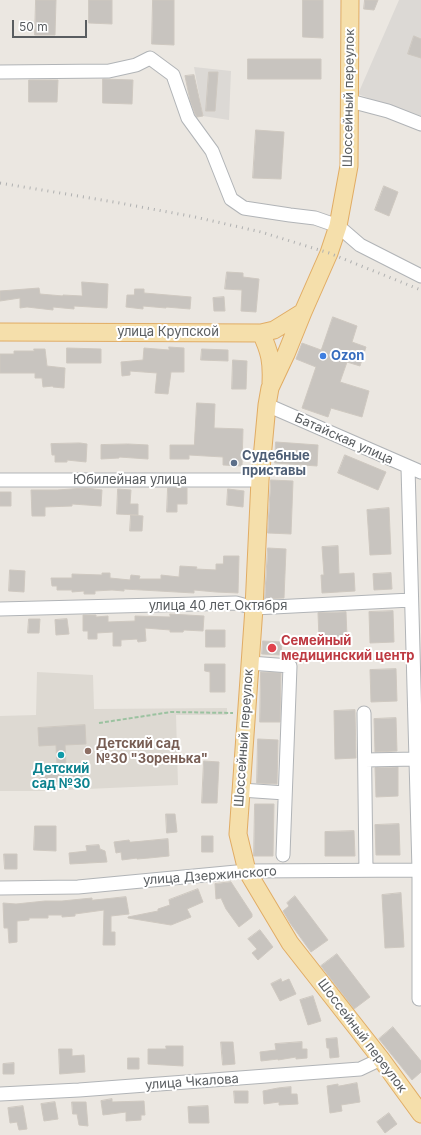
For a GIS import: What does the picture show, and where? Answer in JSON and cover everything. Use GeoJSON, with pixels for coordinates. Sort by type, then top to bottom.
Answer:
{"type":"FeatureCollection","features":[{"type":"Feature","properties":{"kind":"main road","name":"Шоссейный переулок"},"geometry":{"type":"LineString","coordinates":[[350,0],[349,166],[338,226],[315,287],[270,388],[267,405],[260,480],[254,608],[238,834],[246,871],[290,943],[381,1059],[421,1114]]}},
{"type":"Feature","properties":{"kind":"main road","name":"улица Крупской"},"geometry":{"type":"LineString","coordinates":[[0,332],[261,333],[274,330],[303,312]]}},
{"type":"Feature","properties":{"kind":"main road"},"geometry":{"type":"LineString","coordinates":[[261,333],[268,348],[272,368],[270,388]]}},
{"type":"Feature","properties":{"kind":"street"},"geometry":{"type":"LineString","coordinates":[[0,72],[109,72],[136,65],[150,58],[173,75],[188,118],[212,151],[231,199],[244,208],[315,218],[338,226],[360,245],[421,276]]}},
{"type":"Feature","properties":{"kind":"street"},"geometry":{"type":"LineString","coordinates":[[350,101],[388,110],[421,124]]}},
{"type":"Feature","properties":{"kind":"street","name":"Батайская улица"},"geometry":{"type":"LineString","coordinates":[[267,405],[421,472]]}},
{"type":"Feature","properties":{"kind":"street"},"geometry":{"type":"LineString","coordinates":[[408,467],[420,870],[420,999]]}},
{"type":"Feature","properties":{"kind":"street","name":"Юбилейная улица"},"geometry":{"type":"LineString","coordinates":[[0,480],[260,480]]}},
{"type":"Feature","properties":{"kind":"street","name":"улица 40 лет Октября"},"geometry":{"type":"LineString","coordinates":[[0,609],[236,603],[254,608],[411,600]]}},
{"type":"Feature","properties":{"kind":"street"},"geometry":{"type":"LineString","coordinates":[[250,663],[290,666],[283,855]]}},
{"type":"Feature","properties":{"kind":"street"},"geometry":{"type":"LineString","coordinates":[[364,713],[366,870]]}},
{"type":"Feature","properties":{"kind":"street"},"geometry":{"type":"LineString","coordinates":[[365,760],[416,759]]}},
{"type":"Feature","properties":{"kind":"street"},"geometry":{"type":"LineString","coordinates":[[241,790],[285,793]]}},
{"type":"Feature","properties":{"kind":"street","name":"улица Дзержинского"},"geometry":{"type":"LineString","coordinates":[[0,888],[78,887],[246,871],[420,870]]}},
{"type":"Feature","properties":{"kind":"street","name":"улица Чкалова"},"geometry":{"type":"LineString","coordinates":[[0,1094],[79,1090],[360,1069],[381,1059]]}},
{"type":"Feature","properties":{"kind":"path"},"geometry":{"type":"LineString","coordinates":[[99,723],[171,712],[246,713]]}},
{"type":"Feature","properties":{"kind":"shaded area"},"geometry":{"type":"Polygon","coordinates":[[[399,0],[421,0],[421,119],[358,94],[399,0]]]}},
{"type":"Feature","properties":{"kind":"shaded area"},"geometry":{"type":"Polygon","coordinates":[[[194,67],[231,71],[229,120],[203,116],[194,67]]]}},
{"type":"Feature","properties":{"kind":"shaded area","name":"Детский сад №30 \"Зоренька\""},"geometry":{"type":"Polygon","coordinates":[[[37,672],[93,675],[94,709],[227,708],[227,715],[176,715],[178,785],[41,791],[0,791],[0,716],[36,715],[37,672]]]}},
{"type":"Feature","properties":{"kind":"building"},"geometry":{"type":"Polygon","coordinates":[[[36,0],[56,0],[55,35],[35,35],[36,0]]]}},
{"type":"Feature","properties":{"kind":"building"},"geometry":{"type":"Polygon","coordinates":[[[89,0],[112,0],[112,24],[89,23],[89,0]]]}},
{"type":"Feature","properties":{"kind":"building"},"geometry":{"type":"Polygon","coordinates":[[[153,0],[174,0],[174,45],[152,44],[153,0]]]}},
{"type":"Feature","properties":{"kind":"building"},"geometry":{"type":"Polygon","coordinates":[[[303,0],[323,0],[323,38],[303,37],[303,0]]]}},
{"type":"Feature","properties":{"kind":"building"},"geometry":{"type":"Polygon","coordinates":[[[365,0],[378,0],[374,10],[364,9],[365,0]]]}},
{"type":"Feature","properties":{"kind":"building"},"geometry":{"type":"Polygon","coordinates":[[[414,36],[421,39],[421,58],[408,54],[414,36]]]}},
{"type":"Feature","properties":{"kind":"building"},"geometry":{"type":"Polygon","coordinates":[[[248,59],[321,59],[321,79],[248,79],[248,59]]]}},
{"type":"Feature","properties":{"kind":"building"},"geometry":{"type":"Polygon","coordinates":[[[209,72],[218,72],[215,111],[206,111],[209,72]]]}},
{"type":"Feature","properties":{"kind":"building"},"geometry":{"type":"Polygon","coordinates":[[[194,75],[203,116],[197,117],[190,100],[185,76],[194,75]]]}},
{"type":"Feature","properties":{"kind":"building"},"geometry":{"type":"Polygon","coordinates":[[[103,79],[133,80],[132,104],[103,103],[103,79]]]}},
{"type":"Feature","properties":{"kind":"building"},"geometry":{"type":"Polygon","coordinates":[[[29,80],[58,80],[57,102],[29,102],[29,80]]]}},
{"type":"Feature","properties":{"kind":"building"},"geometry":{"type":"Polygon","coordinates":[[[256,130],[284,132],[281,179],[253,178],[256,130]]]}},
{"type":"Feature","properties":{"kind":"building"},"geometry":{"type":"Polygon","coordinates":[[[384,186],[398,192],[389,216],[375,210],[384,186]]]}},
{"type":"Feature","properties":{"kind":"building"},"geometry":{"type":"Polygon","coordinates":[[[227,272],[243,273],[243,277],[259,279],[256,312],[241,311],[242,290],[225,289],[227,272]]]}},
{"type":"Feature","properties":{"kind":"building"},"geometry":{"type":"Polygon","coordinates":[[[82,282],[108,284],[107,308],[74,306],[74,309],[53,307],[53,310],[27,307],[20,308],[20,298],[0,301],[0,291],[39,288],[40,294],[82,296],[82,282]]]}},
{"type":"Feature","properties":{"kind":"building"},"geometry":{"type":"Polygon","coordinates":[[[135,289],[144,289],[144,293],[191,297],[190,309],[143,306],[143,309],[126,307],[127,295],[134,295],[135,289]]]}},
{"type":"Feature","properties":{"kind":"building"},"geometry":{"type":"Polygon","coordinates":[[[224,297],[225,311],[214,311],[213,298],[224,297]]]}},
{"type":"Feature","properties":{"kind":"building"},"geometry":{"type":"Polygon","coordinates":[[[333,317],[357,326],[352,342],[366,347],[360,366],[347,362],[340,382],[369,391],[362,417],[331,408],[328,417],[302,408],[316,367],[296,359],[302,343],[321,350],[333,317]]]}},
{"type":"Feature","properties":{"kind":"building"},"geometry":{"type":"Polygon","coordinates":[[[169,347],[184,348],[184,372],[171,372],[168,394],[155,393],[157,373],[130,371],[130,375],[122,376],[121,362],[143,360],[144,348],[169,350],[169,347]]]}},
{"type":"Feature","properties":{"kind":"building"},"geometry":{"type":"Polygon","coordinates":[[[67,348],[101,349],[101,363],[67,363],[67,348]]]}},
{"type":"Feature","properties":{"kind":"building"},"geometry":{"type":"Polygon","coordinates":[[[34,349],[45,349],[47,366],[65,368],[64,388],[53,386],[43,387],[42,378],[35,378],[35,373],[0,373],[0,354],[14,354],[14,351],[34,351],[34,349]]]}},
{"type":"Feature","properties":{"kind":"building"},"geometry":{"type":"Polygon","coordinates":[[[202,349],[228,350],[228,361],[201,360],[202,349]]]}},
{"type":"Feature","properties":{"kind":"building"},"geometry":{"type":"Polygon","coordinates":[[[233,360],[247,361],[246,389],[232,389],[233,360]]]}},
{"type":"Feature","properties":{"kind":"building"},"geometry":{"type":"Polygon","coordinates":[[[197,403],[215,404],[214,428],[243,429],[242,466],[223,465],[223,457],[189,455],[189,459],[170,459],[170,445],[194,445],[197,403]]]}},
{"type":"Feature","properties":{"kind":"building"},"geometry":{"type":"Polygon","coordinates":[[[276,442],[318,445],[317,466],[275,463],[276,442]]]}},
{"type":"Feature","properties":{"kind":"building"},"geometry":{"type":"Polygon","coordinates":[[[51,444],[87,444],[86,462],[67,460],[67,462],[55,462],[55,455],[52,455],[51,444]]]}},
{"type":"Feature","properties":{"kind":"building"},"geometry":{"type":"Polygon","coordinates":[[[101,445],[148,445],[148,459],[119,457],[101,459],[101,445]]]}},
{"type":"Feature","properties":{"kind":"building"},"geometry":{"type":"Polygon","coordinates":[[[345,455],[386,472],[378,490],[338,473],[345,455]]]}},
{"type":"Feature","properties":{"kind":"building"},"geometry":{"type":"Polygon","coordinates":[[[271,480],[293,481],[291,534],[268,533],[271,480]]]}},
{"type":"Feature","properties":{"kind":"building"},"geometry":{"type":"Polygon","coordinates":[[[86,488],[102,490],[101,506],[72,504],[72,506],[45,507],[45,516],[32,516],[31,490],[86,488]]]}},
{"type":"Feature","properties":{"kind":"building"},"geometry":{"type":"Polygon","coordinates":[[[168,488],[187,488],[187,504],[177,504],[177,512],[167,512],[168,488]]]}},
{"type":"Feature","properties":{"kind":"building"},"geometry":{"type":"Polygon","coordinates":[[[118,489],[131,490],[130,504],[138,504],[138,515],[117,514],[118,489]]]}},
{"type":"Feature","properties":{"kind":"building"},"geometry":{"type":"Polygon","coordinates":[[[228,489],[244,491],[243,507],[227,505],[228,489]]]}},
{"type":"Feature","properties":{"kind":"building"},"geometry":{"type":"Polygon","coordinates":[[[0,492],[11,492],[11,506],[0,506],[0,492]]]}},
{"type":"Feature","properties":{"kind":"building"},"geometry":{"type":"Polygon","coordinates":[[[389,508],[391,554],[370,555],[367,510],[389,508]]]}},
{"type":"Feature","properties":{"kind":"building"},"geometry":{"type":"Polygon","coordinates":[[[131,515],[143,516],[142,531],[130,531],[131,515]]]}},
{"type":"Feature","properties":{"kind":"building"},"geometry":{"type":"Polygon","coordinates":[[[338,546],[339,574],[354,573],[355,591],[322,593],[321,575],[324,575],[322,547],[338,546]]]}},
{"type":"Feature","properties":{"kind":"building"},"geometry":{"type":"Polygon","coordinates":[[[268,548],[286,549],[284,598],[265,599],[268,548]]]}},
{"type":"Feature","properties":{"kind":"building"},"geometry":{"type":"Polygon","coordinates":[[[224,556],[239,556],[238,593],[194,590],[194,593],[124,589],[124,591],[95,591],[95,594],[84,594],[84,591],[72,592],[72,590],[57,590],[57,586],[52,586],[51,578],[72,578],[72,574],[102,575],[102,573],[110,573],[110,578],[130,580],[131,575],[140,576],[139,579],[161,579],[161,575],[179,577],[180,566],[197,567],[196,569],[216,570],[216,564],[223,564],[224,556]]]}},
{"type":"Feature","properties":{"kind":"building"},"geometry":{"type":"Polygon","coordinates":[[[10,570],[25,571],[24,592],[9,591],[10,570]]]}},
{"type":"Feature","properties":{"kind":"building"},"geometry":{"type":"Polygon","coordinates":[[[391,573],[392,589],[374,590],[373,574],[391,573]]]}},
{"type":"Feature","properties":{"kind":"building"},"geometry":{"type":"Polygon","coordinates":[[[393,611],[394,642],[370,643],[369,612],[393,611]]]}},
{"type":"Feature","properties":{"kind":"building"},"geometry":{"type":"Polygon","coordinates":[[[346,612],[347,637],[319,638],[318,613],[346,612]]]}},
{"type":"Feature","properties":{"kind":"building"},"geometry":{"type":"Polygon","coordinates":[[[170,614],[204,616],[203,631],[184,630],[183,632],[170,632],[170,630],[145,628],[146,641],[138,642],[137,639],[121,640],[121,646],[113,646],[113,632],[97,633],[97,639],[88,639],[88,631],[83,631],[83,615],[96,615],[96,617],[108,616],[108,622],[135,621],[135,616],[170,617],[170,614]]]}},
{"type":"Feature","properties":{"kind":"building"},"geometry":{"type":"Polygon","coordinates":[[[29,619],[40,619],[39,633],[28,633],[29,619]]]}},
{"type":"Feature","properties":{"kind":"building"},"geometry":{"type":"Polygon","coordinates":[[[67,619],[69,634],[56,635],[55,620],[67,619]]]}},
{"type":"Feature","properties":{"kind":"building"},"geometry":{"type":"Polygon","coordinates":[[[206,630],[225,630],[225,647],[206,647],[206,630]]]}},
{"type":"Feature","properties":{"kind":"building","name":"Семейный медицинский центр"},"geometry":{"type":"Polygon","coordinates":[[[263,641],[282,642],[281,655],[262,654],[263,641]]]}},
{"type":"Feature","properties":{"kind":"building"},"geometry":{"type":"Polygon","coordinates":[[[205,664],[225,664],[225,692],[210,692],[210,672],[205,671],[205,664]]]}},
{"type":"Feature","properties":{"kind":"building"},"geometry":{"type":"Polygon","coordinates":[[[396,669],[397,701],[371,702],[370,670],[396,669]]]}},
{"type":"Feature","properties":{"kind":"building"},"geometry":{"type":"Polygon","coordinates":[[[261,672],[281,673],[280,722],[260,722],[261,672]]]}},
{"type":"Feature","properties":{"kind":"building"},"geometry":{"type":"Polygon","coordinates":[[[355,710],[356,758],[335,759],[334,711],[355,710]]]}},
{"type":"Feature","properties":{"kind":"building"},"geometry":{"type":"Polygon","coordinates":[[[396,718],[397,751],[375,752],[374,719],[396,718]]]}},
{"type":"Feature","properties":{"kind":"building","name":"Детский сад №30"},"geometry":{"type":"Polygon","coordinates":[[[85,725],[86,744],[65,745],[66,765],[87,764],[88,780],[41,782],[40,767],[57,766],[56,745],[39,746],[38,728],[85,725]]]}},
{"type":"Feature","properties":{"kind":"building"},"geometry":{"type":"Polygon","coordinates":[[[258,739],[278,740],[277,784],[257,783],[258,739]]]}},
{"type":"Feature","properties":{"kind":"building"},"geometry":{"type":"Polygon","coordinates":[[[204,761],[219,762],[217,803],[202,803],[204,761]]]}},
{"type":"Feature","properties":{"kind":"building"},"geometry":{"type":"Polygon","coordinates":[[[398,767],[398,796],[376,797],[375,768],[398,767]]]}},
{"type":"Feature","properties":{"kind":"building"},"geometry":{"type":"Polygon","coordinates":[[[255,804],[274,804],[273,856],[254,856],[255,804]]]}},
{"type":"Feature","properties":{"kind":"building"},"geometry":{"type":"Polygon","coordinates":[[[166,814],[175,814],[177,832],[167,833],[166,814]]]}},
{"type":"Feature","properties":{"kind":"building"},"geometry":{"type":"Polygon","coordinates":[[[399,824],[400,855],[376,855],[375,825],[399,824]]]}},
{"type":"Feature","properties":{"kind":"building"},"geometry":{"type":"Polygon","coordinates":[[[35,826],[56,826],[56,851],[34,850],[35,826]]]}},
{"type":"Feature","properties":{"kind":"building"},"geometry":{"type":"Polygon","coordinates":[[[354,831],[355,856],[325,856],[325,832],[354,831]]]}},
{"type":"Feature","properties":{"kind":"building"},"geometry":{"type":"Polygon","coordinates":[[[202,836],[213,836],[213,852],[202,852],[202,836]]]}},
{"type":"Feature","properties":{"kind":"building"},"geometry":{"type":"Polygon","coordinates":[[[168,839],[169,856],[122,860],[121,852],[116,853],[114,842],[129,840],[130,842],[168,839]]]}},
{"type":"Feature","properties":{"kind":"building"},"geometry":{"type":"Polygon","coordinates":[[[99,845],[100,849],[105,851],[107,862],[70,864],[69,853],[87,851],[86,846],[99,845]]]}},
{"type":"Feature","properties":{"kind":"building"},"geometry":{"type":"Polygon","coordinates":[[[4,854],[17,854],[17,869],[5,869],[4,854]]]}},
{"type":"Feature","properties":{"kind":"building"},"geometry":{"type":"Polygon","coordinates":[[[231,882],[252,914],[252,917],[239,927],[226,909],[221,898],[216,899],[215,884],[231,882]]]}},
{"type":"Feature","properties":{"kind":"building"},"geometry":{"type":"Polygon","coordinates":[[[198,889],[203,902],[187,909],[191,917],[171,925],[128,918],[158,911],[158,909],[170,905],[169,900],[198,889]]]}},
{"type":"Feature","properties":{"kind":"building"},"geometry":{"type":"Polygon","coordinates":[[[401,893],[404,947],[385,948],[382,895],[401,893]]]}},
{"type":"Feature","properties":{"kind":"building"},"geometry":{"type":"Polygon","coordinates":[[[295,896],[328,940],[311,952],[283,911],[289,906],[287,903],[295,896]]]}},
{"type":"Feature","properties":{"kind":"building"},"geometry":{"type":"Polygon","coordinates":[[[126,897],[129,914],[111,916],[111,932],[115,932],[115,945],[103,945],[104,910],[75,914],[75,916],[62,917],[62,915],[48,915],[48,918],[29,918],[29,920],[17,921],[17,942],[9,943],[8,928],[4,928],[3,903],[16,904],[126,897]]]}},
{"type":"Feature","properties":{"kind":"building"},"geometry":{"type":"Polygon","coordinates":[[[260,930],[273,947],[258,960],[252,953],[257,949],[248,939],[260,930]]]}},
{"type":"Feature","properties":{"kind":"building"},"geometry":{"type":"Polygon","coordinates":[[[337,954],[370,997],[354,1009],[321,966],[337,954]]]}},
{"type":"Feature","properties":{"kind":"building"},"geometry":{"type":"Polygon","coordinates":[[[281,979],[282,982],[289,979],[296,994],[280,1001],[271,984],[281,979]]]}},
{"type":"Feature","properties":{"kind":"building"},"geometry":{"type":"Polygon","coordinates":[[[313,996],[321,1021],[308,1025],[300,1000],[313,996]]]}},
{"type":"Feature","properties":{"kind":"building"},"geometry":{"type":"Polygon","coordinates":[[[393,1027],[421,1061],[421,1072],[412,1080],[379,1039],[393,1027]]]}},
{"type":"Feature","properties":{"kind":"building"},"geometry":{"type":"Polygon","coordinates":[[[337,1038],[339,1057],[330,1058],[326,1039],[337,1038]]]}},
{"type":"Feature","properties":{"kind":"building"},"geometry":{"type":"Polygon","coordinates":[[[221,1042],[233,1042],[235,1064],[223,1065],[221,1042]]]}},
{"type":"Feature","properties":{"kind":"building"},"geometry":{"type":"Polygon","coordinates":[[[302,1042],[302,1049],[307,1049],[307,1058],[296,1059],[296,1057],[261,1061],[260,1052],[276,1050],[275,1044],[302,1042]]]}},
{"type":"Feature","properties":{"kind":"building"},"geometry":{"type":"Polygon","coordinates":[[[166,1046],[183,1046],[183,1066],[148,1064],[148,1049],[166,1049],[166,1046]]]}},
{"type":"Feature","properties":{"kind":"building"},"geometry":{"type":"Polygon","coordinates":[[[59,1049],[72,1049],[72,1056],[84,1055],[85,1072],[60,1074],[59,1049]]]}},
{"type":"Feature","properties":{"kind":"building"},"geometry":{"type":"Polygon","coordinates":[[[128,1058],[139,1058],[139,1069],[128,1069],[128,1058]]]}},
{"type":"Feature","properties":{"kind":"building"},"geometry":{"type":"Polygon","coordinates":[[[14,1063],[14,1074],[3,1074],[3,1064],[14,1063]]]}},
{"type":"Feature","properties":{"kind":"building"},"geometry":{"type":"Polygon","coordinates":[[[357,1083],[360,1102],[341,1105],[342,1111],[330,1113],[327,1086],[357,1083]]]}},
{"type":"Feature","properties":{"kind":"building"},"geometry":{"type":"Polygon","coordinates":[[[291,1087],[291,1094],[297,1094],[298,1104],[279,1105],[279,1102],[264,1104],[263,1091],[291,1087]]]}},
{"type":"Feature","properties":{"kind":"building"},"geometry":{"type":"Polygon","coordinates":[[[234,1091],[248,1091],[248,1103],[235,1103],[234,1091]]]}},
{"type":"Feature","properties":{"kind":"building"},"geometry":{"type":"Polygon","coordinates":[[[112,1099],[112,1102],[144,1101],[145,1115],[141,1115],[141,1120],[126,1121],[126,1112],[103,1115],[101,1101],[112,1099]]]}},
{"type":"Feature","properties":{"kind":"building"},"geometry":{"type":"Polygon","coordinates":[[[55,1102],[58,1119],[44,1121],[41,1104],[55,1102]]]}},
{"type":"Feature","properties":{"kind":"building"},"geometry":{"type":"Polygon","coordinates":[[[72,1102],[86,1102],[88,1126],[79,1125],[77,1114],[73,1114],[72,1102]]]}},
{"type":"Feature","properties":{"kind":"building"},"geometry":{"type":"Polygon","coordinates":[[[23,1106],[27,1129],[19,1130],[17,1122],[10,1123],[8,1108],[23,1106]]]}},
{"type":"Feature","properties":{"kind":"building"},"geometry":{"type":"Polygon","coordinates":[[[208,1106],[209,1123],[189,1123],[188,1107],[208,1106]]]}},
{"type":"Feature","properties":{"kind":"building"},"geometry":{"type":"Polygon","coordinates":[[[389,1113],[397,1124],[385,1133],[377,1122],[389,1113]]]}},
{"type":"Feature","properties":{"kind":"railway"},"geometry":{"type":"LineString","coordinates":[[0,183],[195,217],[261,232],[329,253],[421,290]]}},
{"type":"Feature","properties":{"kind":"place","name":"Ozon"},"geometry":{"type":"Point","coordinates":[323,356]}},
{"type":"Feature","properties":{"kind":"place","name":"Судебные приставы"},"geometry":{"type":"Point","coordinates":[234,463]}},
{"type":"Feature","properties":{"kind":"place","name":"Семейный медицинский центр"},"geometry":{"type":"Point","coordinates":[272,648]}},
{"type":"Feature","properties":{"kind":"place","name":"Детский сад №30 \"Зоренька\""},"geometry":{"type":"Point","coordinates":[88,751]}},
{"type":"Feature","properties":{"kind":"place","name":"Детский сад №30"},"geometry":{"type":"Point","coordinates":[61,755]}}]}
